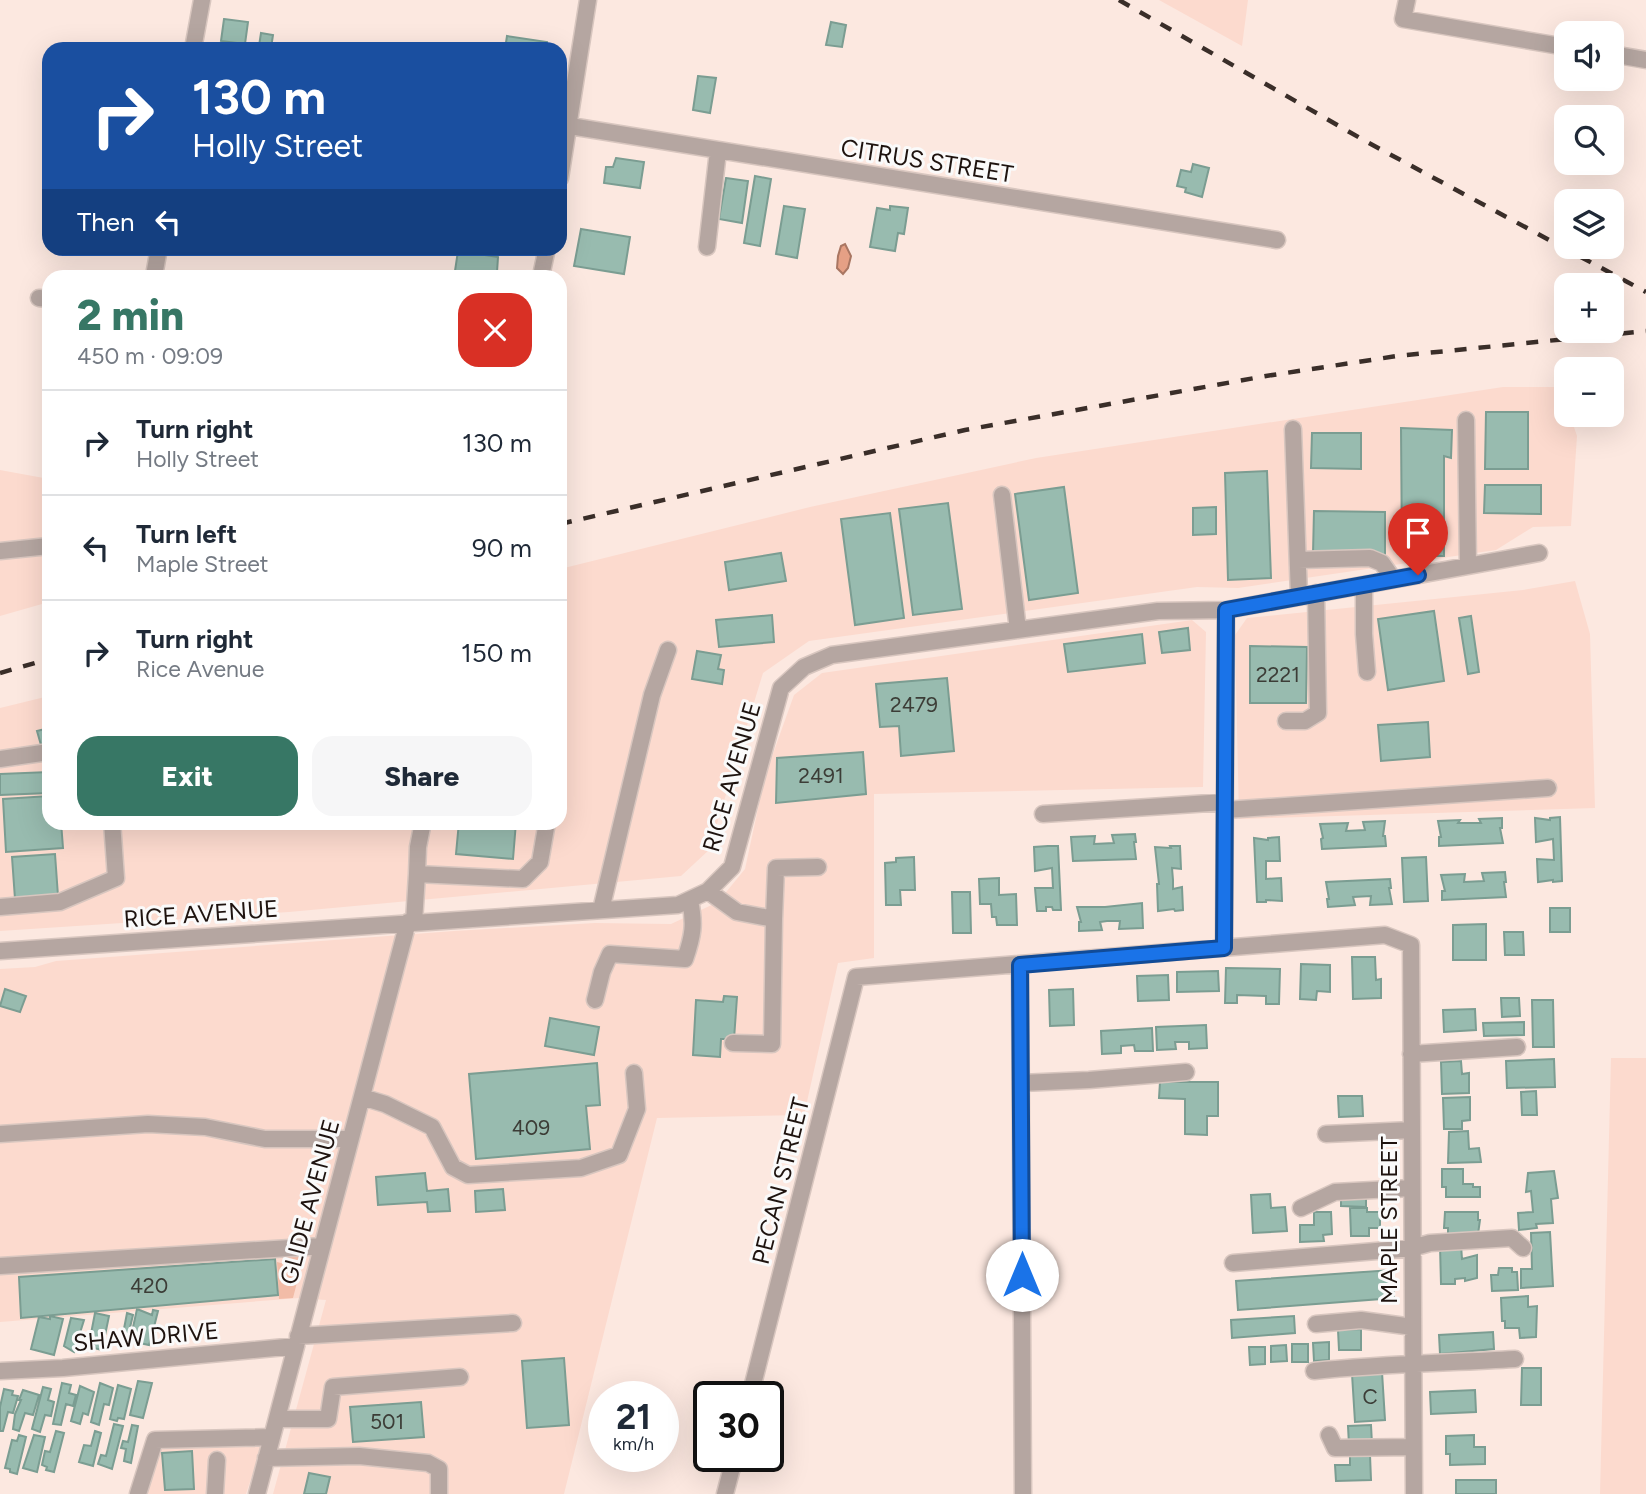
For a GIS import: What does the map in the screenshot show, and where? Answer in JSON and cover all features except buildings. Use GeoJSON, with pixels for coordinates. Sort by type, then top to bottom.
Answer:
{"type":"FeatureCollection","features":[{"type":"Feature","properties":{"kind":"street"},"geometry":{"type":"LineString","coordinates":[[194,42],[202,0]]}},
{"type":"Feature","properties":{"kind":"street"},"geometry":{"type":"LineString","coordinates":[[567,142],[588,0]]}},
{"type":"Feature","properties":{"kind":"street"},"geometry":{"type":"LineString","coordinates":[[1407,0],[1403,19],[1554,45]]}},
{"type":"Feature","properties":{"kind":"street"},"geometry":{"type":"LineString","coordinates":[[1624,56],[1646,60]]}},
{"type":"Feature","properties":{"kind":"street","name":"CITRUS STREET"},"geometry":{"type":"LineString","coordinates":[[570,126],[1277,240]]}},
{"type":"Feature","properties":{"kind":"street"},"geometry":{"type":"LineString","coordinates":[[706,247],[718,151]]}},
{"type":"Feature","properties":{"kind":"street"},"geometry":{"type":"LineString","coordinates":[[1466,420],[1468,566]]}},
{"type":"Feature","properties":{"kind":"street"},"geometry":{"type":"LineString","coordinates":[[1293,429],[1299,596]]}},
{"type":"Feature","properties":{"kind":"street"},"geometry":{"type":"LineString","coordinates":[[1002,495],[1018,630]]}},
{"type":"Feature","properties":{"kind":"street"},"geometry":{"type":"LineString","coordinates":[[0,551],[42,547]]}},
{"type":"Feature","properties":{"kind":"street","name":"RICE AVENUE"},"geometry":{"type":"LineString","coordinates":[[0,951],[678,905],[708,891],[732,867],[781,688],[804,667],[832,655],[1158,611],[1226,610],[1539,553]]}},
{"type":"Feature","properties":{"kind":"street"},"geometry":{"type":"LineString","coordinates":[[1298,561],[1370,558],[1382,563],[1394,579]]}},
{"type":"Feature","properties":{"kind":"street"},"geometry":{"type":"LineString","coordinates":[[1364,584],[1367,672]]}},
{"type":"Feature","properties":{"kind":"street"},"geometry":{"type":"LineString","coordinates":[[1286,721],[1305,720],[1318,713],[1316,593]]}},
{"type":"Feature","properties":{"kind":"street"},"geometry":{"type":"LineString","coordinates":[[1023,1494],[1020,965],[1224,948],[1226,610]]}},
{"type":"Feature","properties":{"kind":"street"},"geometry":{"type":"LineString","coordinates":[[601,910],[652,695],[668,650]]}},
{"type":"Feature","properties":{"kind":"street"},"geometry":{"type":"LineString","coordinates":[[0,759],[42,753]]}},
{"type":"Feature","properties":{"kind":"street"},"geometry":{"type":"LineString","coordinates":[[1043,814],[1548,788]]}},
{"type":"Feature","properties":{"kind":"street"},"geometry":{"type":"LineString","coordinates":[[0,906],[60,902],[116,878],[113,830]]}},
{"type":"Feature","properties":{"kind":"street","name":"GLIDE AVENUE"},"geometry":{"type":"LineString","coordinates":[[257,1494],[350,1139],[411,922],[421,830]]}},
{"type":"Feature","properties":{"kind":"street"},"geometry":{"type":"LineString","coordinates":[[417,874],[523,879],[540,862],[546,830]]}},
{"type":"Feature","properties":{"kind":"street"},"geometry":{"type":"LineString","coordinates":[[733,1043],[772,1044],[776,868],[818,867]]}},
{"type":"Feature","properties":{"kind":"street"},"geometry":{"type":"LineString","coordinates":[[708,891],[737,912],[774,919]]}},
{"type":"Feature","properties":{"kind":"street"},"geometry":{"type":"LineString","coordinates":[[595,1000],[610,954],[685,959],[693,936],[690,901]]}},
{"type":"Feature","properties":{"kind":"street","name":"MAPLE STREET"},"geometry":{"type":"LineString","coordinates":[[1224,948],[1385,935],[1410,945],[1414,1494]]}},
{"type":"Feature","properties":{"kind":"street","name":"PECAN STREET"},"geometry":{"type":"LineString","coordinates":[[754,1381],[856,978],[1020,965]]}},
{"type":"Feature","properties":{"kind":"street"},"geometry":{"type":"LineString","coordinates":[[1411,1054],[1517,1047]]}},
{"type":"Feature","properties":{"kind":"street"},"geometry":{"type":"LineString","coordinates":[[1021,1083],[1186,1072]]}},
{"type":"Feature","properties":{"kind":"street"},"geometry":{"type":"LineString","coordinates":[[362,1097],[385,1104],[432,1127],[453,1167],[468,1175],[581,1168],[619,1155],[637,1109],[634,1073]]}},
{"type":"Feature","properties":{"kind":"street"},"geometry":{"type":"LineString","coordinates":[[0,1134],[148,1124],[205,1128],[265,1139],[350,1139]]}},
{"type":"Feature","properties":{"kind":"street"},"geometry":{"type":"LineString","coordinates":[[1326,1135],[1412,1130]]}},
{"type":"Feature","properties":{"kind":"street"},"geometry":{"type":"LineString","coordinates":[[1301,1208],[1335,1192],[1412,1188]]}},
{"type":"Feature","properties":{"kind":"street"},"geometry":{"type":"LineString","coordinates":[[1233,1263],[1412,1248],[1430,1243],[1512,1238],[1523,1248]]}},
{"type":"Feature","properties":{"kind":"street"},"geometry":{"type":"LineString","coordinates":[[0,1266],[322,1246]]}},
{"type":"Feature","properties":{"kind":"street"},"geometry":{"type":"LineString","coordinates":[[1316,1324],[1361,1320],[1413,1327]]}},
{"type":"Feature","properties":{"kind":"street","name":"SHAW DRIVE"},"geometry":{"type":"LineString","coordinates":[[0,1371],[64,1368],[297,1341],[513,1323]]}},
{"type":"Feature","properties":{"kind":"street"},"geometry":{"type":"LineString","coordinates":[[1314,1371],[1378,1364],[1516,1359]]}},
{"type":"Feature","properties":{"kind":"street"},"geometry":{"type":"LineString","coordinates":[[278,1419],[328,1419],[333,1387],[460,1377]]}},
{"type":"Feature","properties":{"kind":"street"},"geometry":{"type":"LineString","coordinates":[[1329,1435],[1335,1448],[1413,1447]]}},
{"type":"Feature","properties":{"kind":"street"},"geometry":{"type":"LineString","coordinates":[[138,1494],[155,1440],[271,1437]]}},
{"type":"Feature","properties":{"kind":"street"},"geometry":{"type":"LineString","coordinates":[[266,1458],[359,1456],[428,1463],[439,1469],[439,1494]]}},
{"type":"Feature","properties":{"kind":"street"},"geometry":{"type":"LineString","coordinates":[[215,1494],[217,1460]]}},
{"type":"Feature","properties":{"kind":"street"},"geometry":{"type":"LineString","coordinates":[[725,1494],[731,1472]]}},
{"type":"Feature","properties":{"kind":"shaded area"},"geometry":{"type":"Polygon","coordinates":[[[1159,0],[1248,0],[1242,46],[1159,0]]]}},
{"type":"Feature","properties":{"kind":"shaded area"},"geometry":{"type":"Polygon","coordinates":[[[845,244],[851,256],[848,268],[843,274],[837,268],[841,246],[845,244]]]}},
{"type":"Feature","properties":{"kind":"shaded area"},"geometry":{"type":"Polygon","coordinates":[[[1503,387],[1554,387],[1554,427],[1574,427],[1577,436],[1571,526],[1533,527],[1496,550],[1238,588],[1197,587],[809,641],[763,673],[709,850],[681,876],[289,912],[0,931],[0,708],[42,698],[42,830],[567,830],[567,567],[810,507],[1036,458],[1503,387]]]}},
{"type":"Feature","properties":{"kind":"shaded area"},"geometry":{"type":"Polygon","coordinates":[[[0,470],[42,478],[42,604],[0,616],[0,470]]]}},
{"type":"Feature","properties":{"kind":"shaded area"},"geometry":{"type":"Polygon","coordinates":[[[1575,581],[1590,634],[1595,808],[1239,819],[1235,635],[1247,618],[1523,590],[1575,581]]]}},
{"type":"Feature","properties":{"kind":"shaded area"},"geometry":{"type":"Polygon","coordinates":[[[1192,620],[1206,632],[1203,787],[874,794],[874,958],[838,963],[804,1115],[657,1118],[592,1381],[588,1381],[588,1397],[564,1494],[273,1494],[326,1300],[299,1298],[0,1322],[0,969],[35,967],[56,961],[454,931],[595,923],[671,924],[718,902],[745,869],[765,776],[794,695],[822,673],[1192,620]]]}},
{"type":"Feature","properties":{"kind":"shaded area"},"geometry":{"type":"Polygon","coordinates":[[[1611,1058],[1646,1058],[1646,1494],[1600,1494],[1611,1058]]]}},
{"type":"Feature","properties":{"kind":"shaded area"},"geometry":{"type":"Polygon","coordinates":[[[290,1250],[304,1255],[293,1298],[279,1299],[277,1262],[285,1264],[290,1250]]]}},
{"type":"Feature","properties":{"kind":"shaded area"},"geometry":{"type":"Polygon","coordinates":[[[263,1443],[246,1494],[143,1494],[157,1446],[263,1443]]]}},
{"type":"Feature","properties":{"kind":"railway"},"geometry":{"type":"LineString","coordinates":[[1119,0],[1367,142],[1646,292]]}},
{"type":"Feature","properties":{"kind":"railway"},"geometry":{"type":"LineString","coordinates":[[567,522],[965,430],[1266,376],[1397,356],[1646,331]]}},
{"type":"Feature","properties":{"kind":"railway"},"geometry":{"type":"LineString","coordinates":[[0,673],[42,661]]}},
{"type":"Feature","properties":{"kind":"route"},"geometry":{"type":"LineString","coordinates":[[1022,1275],[1020,965],[1224,948],[1226,610],[1418,575]]}}]}
